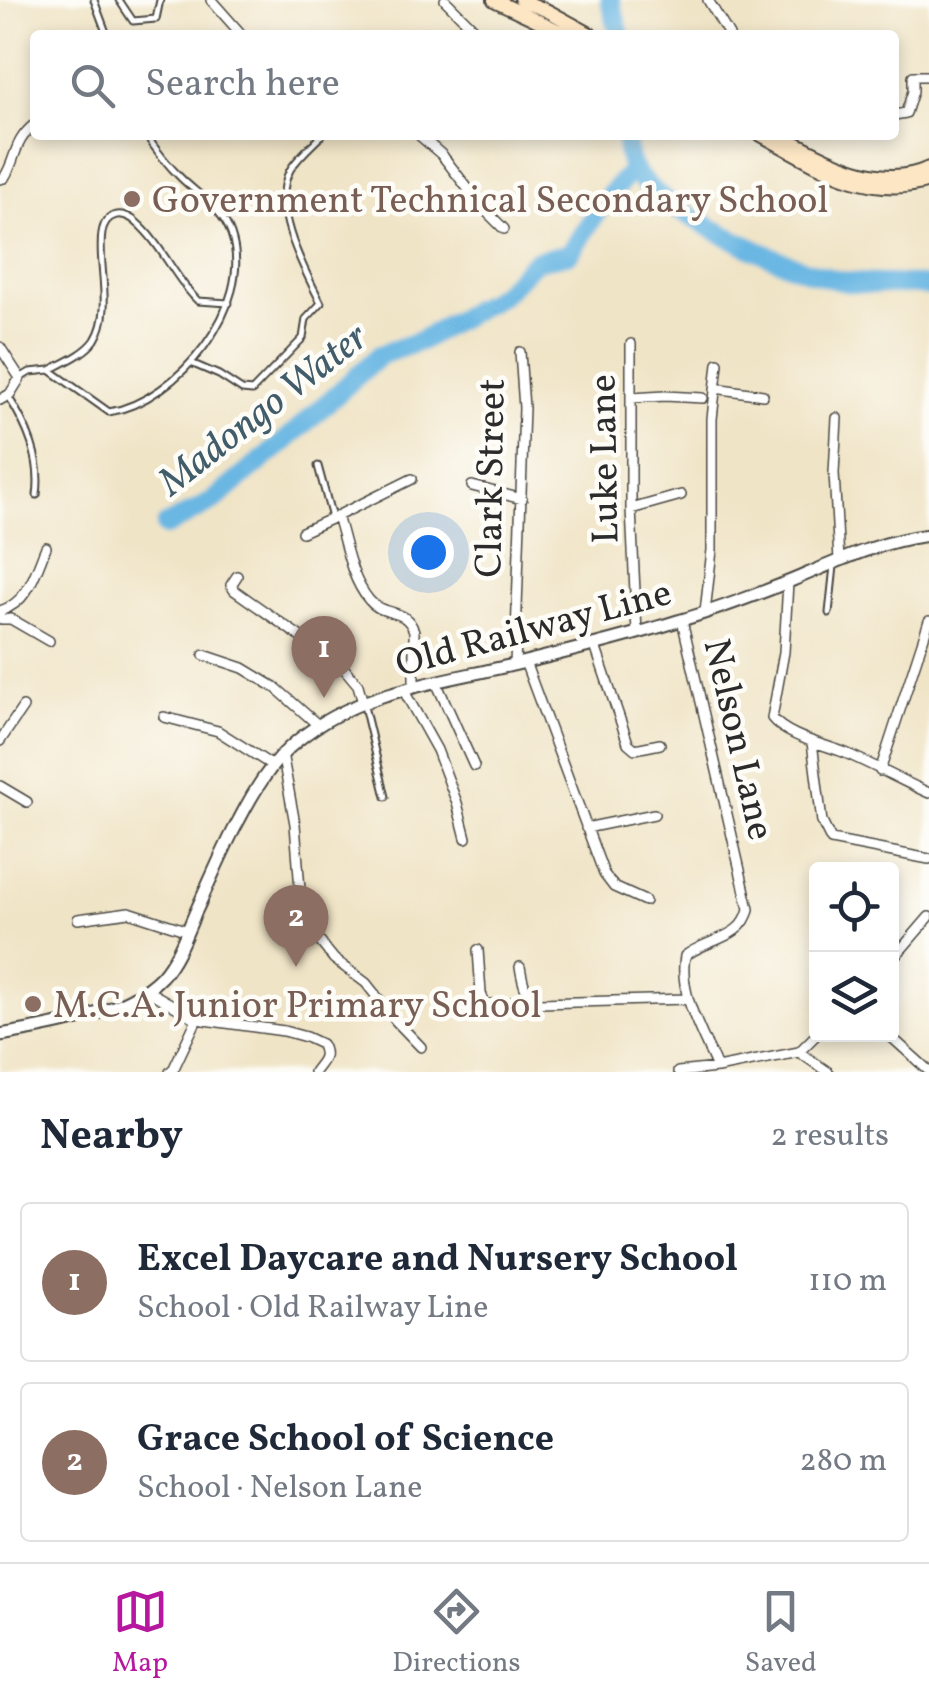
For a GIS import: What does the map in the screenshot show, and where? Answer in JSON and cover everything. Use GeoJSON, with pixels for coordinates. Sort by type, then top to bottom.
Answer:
{"type":"FeatureCollection","features":[{"type":"Feature","properties":{"kind":"main road"},"geometry":{"type":"LineString","coordinates":[[494,0],[580,30]]}},
{"type":"Feature","properties":{"kind":"main road"},"geometry":{"type":"LineString","coordinates":[[521,0],[562,30]]}},
{"type":"Feature","properties":{"kind":"main road"},"geometry":{"type":"LineString","coordinates":[[771,140],[843,178],[902,188],[929,181]]}},
{"type":"Feature","properties":{"kind":"main road"},"geometry":{"type":"LineString","coordinates":[[790,140],[846,167],[876,176],[929,168]]}},
{"type":"Feature","properties":{"kind":"street"},"geometry":{"type":"LineString","coordinates":[[210,0],[237,30]]}},
{"type":"Feature","properties":{"kind":"street"},"geometry":{"type":"LineString","coordinates":[[445,0],[475,30]]}},
{"type":"Feature","properties":{"kind":"street"},"geometry":{"type":"LineString","coordinates":[[708,0],[726,30]]}},
{"type":"Feature","properties":{"kind":"street"},"geometry":{"type":"LineString","coordinates":[[899,115],[906,114],[913,76],[929,76]]}},
{"type":"Feature","properties":{"kind":"street"},"geometry":{"type":"LineString","coordinates":[[0,179],[10,168],[15,147],[30,128]]}},
{"type":"Feature","properties":{"kind":"street"},"geometry":{"type":"LineString","coordinates":[[433,140],[482,207],[504,229]]}},
{"type":"Feature","properties":{"kind":"street","name":"Luke Lane"},"geometry":{"type":"LineString","coordinates":[[631,344],[631,509],[637,633]]}},
{"type":"Feature","properties":{"kind":"street"},"geometry":{"type":"LineString","coordinates":[[0,347],[20,378],[4,398]]}},
{"type":"Feature","properties":{"kind":"street","name":"Clark Street"},"geometry":{"type":"LineString","coordinates":[[520,352],[524,408],[520,663]]}},
{"type":"Feature","properties":{"kind":"street"},"geometry":{"type":"LineString","coordinates":[[705,612],[712,550],[712,420],[718,363]]}},
{"type":"Feature","properties":{"kind":"street"},"geometry":{"type":"LineString","coordinates":[[715,388],[762,396]]}},
{"type":"Feature","properties":{"kind":"street"},"geometry":{"type":"LineString","coordinates":[[632,398],[703,398]]}},
{"type":"Feature","properties":{"kind":"street"},"geometry":{"type":"LineString","coordinates":[[836,418],[836,561]]}},
{"type":"Feature","properties":{"kind":"street"},"geometry":{"type":"LineString","coordinates":[[302,532],[412,479]]}},
{"type":"Feature","properties":{"kind":"street"},"geometry":{"type":"LineString","coordinates":[[472,486],[522,499]]}},
{"type":"Feature","properties":{"kind":"street"},"geometry":{"type":"LineString","coordinates":[[631,509],[681,495]]}},
{"type":"Feature","properties":{"kind":"street"},"geometry":{"type":"LineString","coordinates":[[334,517],[349,560],[370,601],[380,609],[406,616],[411,622],[414,631],[409,689],[458,803],[466,838]]}},
{"type":"Feature","properties":{"kind":"street","name":"Old Railway Line"},"geometry":{"type":"LineString","coordinates":[[0,1035],[69,1021],[124,1003],[164,974],[254,793],[282,754],[338,712],[409,689],[595,646],[682,620],[876,546],[929,535]]}},
{"type":"Feature","properties":{"kind":"street"},"geometry":{"type":"LineString","coordinates":[[0,611],[20,600],[46,547]]}},
{"type":"Feature","properties":{"kind":"street"},"geometry":{"type":"LineString","coordinates":[[237,576],[231,585],[234,590],[349,672],[363,703]]}},
{"type":"Feature","properties":{"kind":"street"},"geometry":{"type":"LineString","coordinates":[[788,582],[784,652],[772,718],[812,742],[841,751],[929,793]]}},
{"type":"Feature","properties":{"kind":"street"},"geometry":{"type":"LineString","coordinates":[[0,619],[10,619],[49,642]]}},
{"type":"Feature","properties":{"kind":"street","name":"Nelson Lane"},"geometry":{"type":"LineString","coordinates":[[682,620],[749,909],[737,930],[685,956],[682,969],[688,999],[716,1070]]}},
{"type":"Feature","properties":{"kind":"street"},"geometry":{"type":"LineString","coordinates":[[880,771],[929,622]]}},
{"type":"Feature","properties":{"kind":"street"},"geometry":{"type":"LineString","coordinates":[[595,646],[628,744],[635,749],[660,744]]}},
{"type":"Feature","properties":{"kind":"street"},"geometry":{"type":"LineString","coordinates":[[204,655],[243,668],[276,688],[318,726]]}},
{"type":"Feature","properties":{"kind":"street"},"geometry":{"type":"LineString","coordinates":[[520,663],[607,880],[624,893],[646,901]]}},
{"type":"Feature","properties":{"kind":"street"},"geometry":{"type":"LineString","coordinates":[[436,682],[474,766]]}},
{"type":"Feature","properties":{"kind":"street"},"geometry":{"type":"LineString","coordinates":[[0,741],[23,708]]}},
{"type":"Feature","properties":{"kind":"street"},"geometry":{"type":"LineString","coordinates":[[164,717],[218,732],[273,766]]}},
{"type":"Feature","properties":{"kind":"street"},"geometry":{"type":"LineString","coordinates":[[812,742],[822,822],[830,840],[929,860]]}},
{"type":"Feature","properties":{"kind":"street"},"geometry":{"type":"LineString","coordinates":[[282,754],[295,824],[300,890],[312,932],[334,959],[366,982],[422,1047]]}},
{"type":"Feature","properties":{"kind":"street"},"geometry":{"type":"LineString","coordinates":[[0,786],[27,802]]}},
{"type":"Feature","properties":{"kind":"street"},"geometry":{"type":"LineString","coordinates":[[586,828],[654,814]]}},
{"type":"Feature","properties":{"kind":"street"},"geometry":{"type":"LineString","coordinates":[[78,919],[129,912],[188,930]]}},
{"type":"Feature","properties":{"kind":"street"},"geometry":{"type":"LineString","coordinates":[[899,952],[929,917]]}},
{"type":"Feature","properties":{"kind":"street"},"geometry":{"type":"LineString","coordinates":[[478,950],[484,1002],[497,1005],[531,998]]}},
{"type":"Feature","properties":{"kind":"street"},"geometry":{"type":"LineString","coordinates":[[520,967],[526,992],[539,1003],[688,999]]}},
{"type":"Feature","properties":{"kind":"street"},"geometry":{"type":"LineString","coordinates":[[146,990],[198,1018],[284,1032],[321,1044],[324,1060],[314,1072]]}},
{"type":"Feature","properties":{"kind":"street"},"geometry":{"type":"LineString","coordinates":[[170,1072],[198,1018]]}},
{"type":"Feature","properties":{"kind":"street"},"geometry":{"type":"LineString","coordinates":[[678,1072],[716,1070],[799,1052],[809,1042]]}},
{"type":"Feature","properties":{"kind":"street"},"geometry":{"type":"LineString","coordinates":[[897,1042],[929,1070]]}},
{"type":"Feature","properties":{"kind":"street"},"geometry":{"type":"LineString","coordinates":[[799,1052],[828,1072]]}},
{"type":"Feature","properties":{"kind":"lane"},"geometry":{"type":"LineString","coordinates":[[94,0],[106,30]]}},
{"type":"Feature","properties":{"kind":"lane"},"geometry":{"type":"LineString","coordinates":[[119,0],[133,22],[156,18],[160,0]]}},
{"type":"Feature","properties":{"kind":"lane"},"geometry":{"type":"LineString","coordinates":[[50,370],[110,412],[128,409],[192,363],[218,327],[229,303],[237,269],[232,235],[208,200],[183,180],[150,140]]}},
{"type":"Feature","properties":{"kind":"lane"},"geometry":{"type":"LineString","coordinates":[[192,363],[242,390],[252,391],[303,338],[306,319],[320,304],[293,240],[283,201],[290,171],[318,140]]}},
{"type":"Feature","properties":{"kind":"lane"},"geometry":{"type":"LineString","coordinates":[[20,378],[30,372],[50,370],[94,341],[104,290],[102,235],[105,222],[114,215],[128,215],[140,225],[198,300],[229,303]]}},
{"type":"Feature","properties":{"kind":"lane"},"geometry":{"type":"LineString","coordinates":[[4,398],[21,417],[34,448],[37,495]]}},
{"type":"Feature","properties":{"kind":"lane"},"geometry":{"type":"LineString","coordinates":[[318,466],[334,517]]}},
{"type":"Feature","properties":{"kind":"lane"},"geometry":{"type":"LineString","coordinates":[[829,613],[836,561]]}},
{"type":"Feature","properties":{"kind":"lane"},"geometry":{"type":"LineString","coordinates":[[363,703],[386,797]]}},
{"type":"Feature","properties":{"kind":"waterway"},"geometry":{"type":"LineString","coordinates":[[610,0],[619,30]]}},
{"type":"Feature","properties":{"kind":"waterway"},"geometry":{"type":"LineString","coordinates":[[626,140],[633,168],[650,188],[729,237],[837,280],[929,286]]}},
{"type":"Feature","properties":{"kind":"waterway","name":"Madongo Water"},"geometry":{"type":"LineString","coordinates":[[166,526],[212,502],[380,355],[420,341],[502,294],[535,261],[570,253],[607,199],[633,170]]}},
{"type":"Feature","properties":{"kind":"place","name":"Government Technical Secondary School"},"geometry":{"type":"Point","coordinates":[132,199]}},
{"type":"Feature","properties":{"kind":"place","name":"Excel Daycare and Nursery School"},"geometry":{"type":"Point","coordinates":[324,698]}},
{"type":"Feature","properties":{"kind":"place","name":"Grace School of Science"},"geometry":{"type":"Point","coordinates":[296,967]}},
{"type":"Feature","properties":{"kind":"place","name":"M.C.A. Junior Primary School"},"geometry":{"type":"Point","coordinates":[33,1004]}}]}
